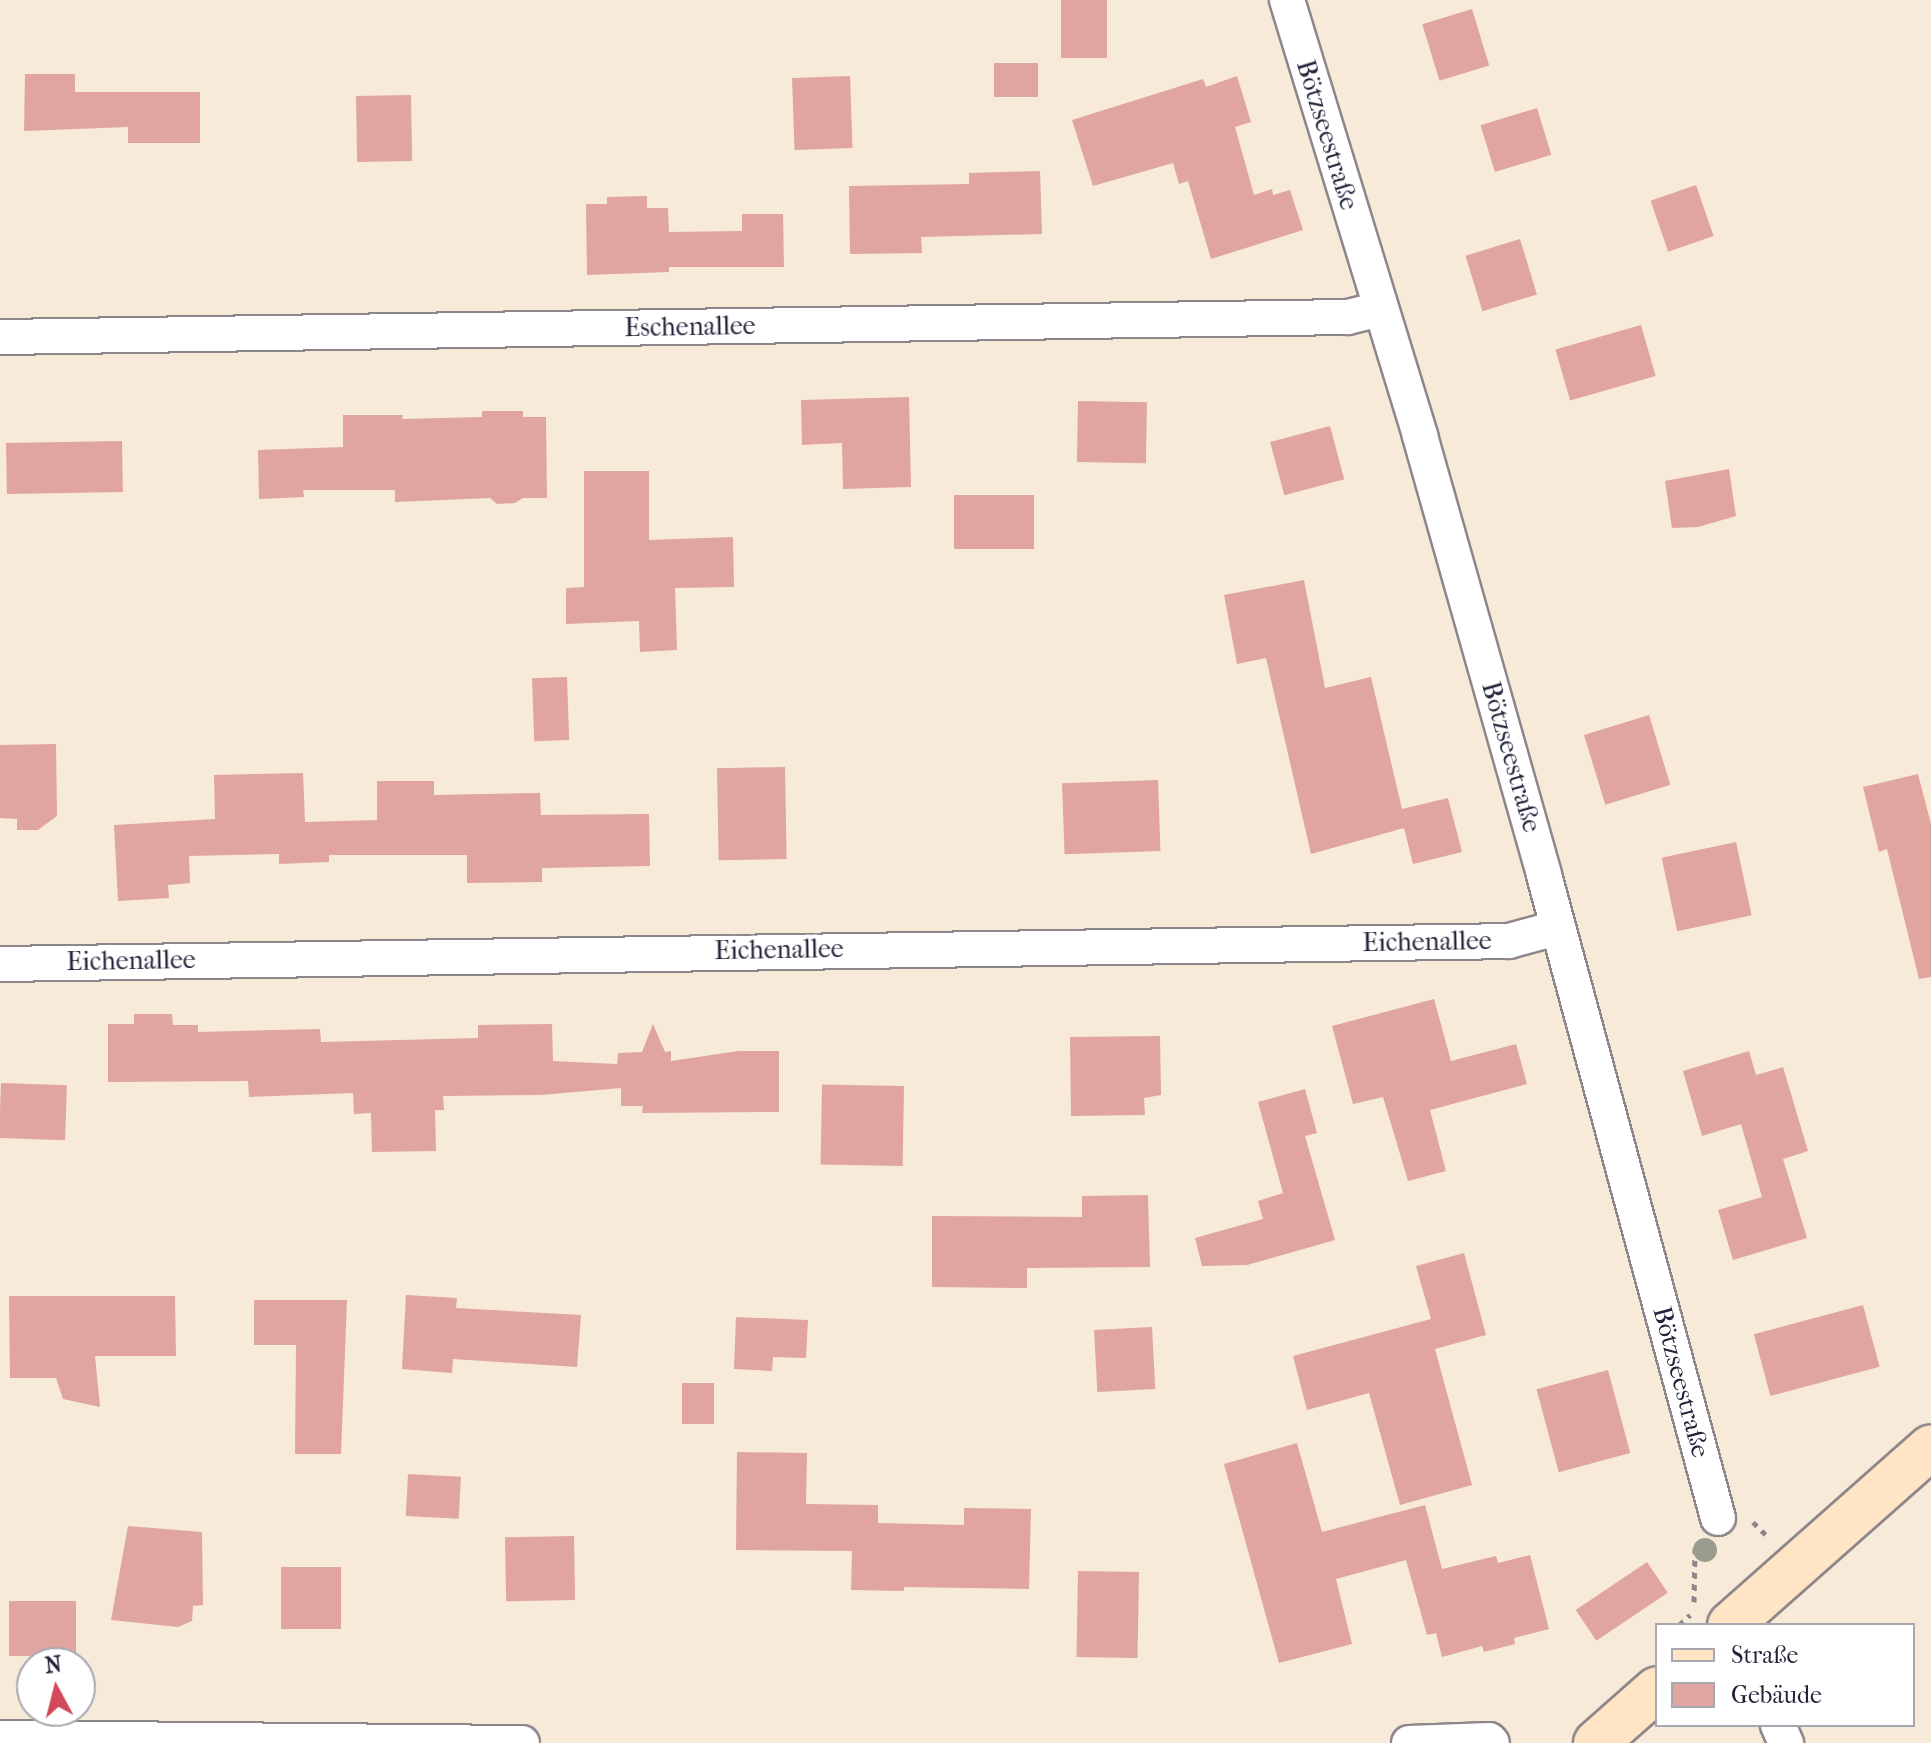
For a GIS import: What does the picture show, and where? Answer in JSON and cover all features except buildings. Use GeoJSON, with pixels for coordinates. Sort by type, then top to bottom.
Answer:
{"type":"FeatureCollection","features":[{"type":"Feature","properties":{"kind":"main road"},"geometry":{"type":"LineString","coordinates":[[1712,1618],[1931,1447]]}},
{"type":"Feature","properties":{"kind":"main road"},"geometry":{"type":"LineString","coordinates":[[1596,1743],[1655,1691]]}},
{"type":"Feature","properties":{"kind":"street","name":"Bötzseestraße"},"geometry":{"type":"LineString","coordinates":[[1287,0],[1420,436],[1718,1518]]}},
{"type":"Feature","properties":{"kind":"street","name":"Eschenallee"},"geometry":{"type":"LineString","coordinates":[[0,337],[1348,317],[1380,309]]}},
{"type":"Feature","properties":{"kind":"street","name":"Eichenallee"},"geometry":{"type":"LineString","coordinates":[[0,964],[1509,941],[1557,928]]}},
{"type":"Feature","properties":{"kind":"street"},"geometry":{"type":"LineString","coordinates":[[0,1738],[522,1743]]}},
{"type":"Feature","properties":{"kind":"street"},"geometry":{"type":"LineString","coordinates":[[1409,1743],[1489,1740],[1492,1743]]}},
{"type":"Feature","properties":{"kind":"path"},"geometry":{"type":"LineString","coordinates":[[1712,1618],[1695,1531],[1718,1518]]}}]}
